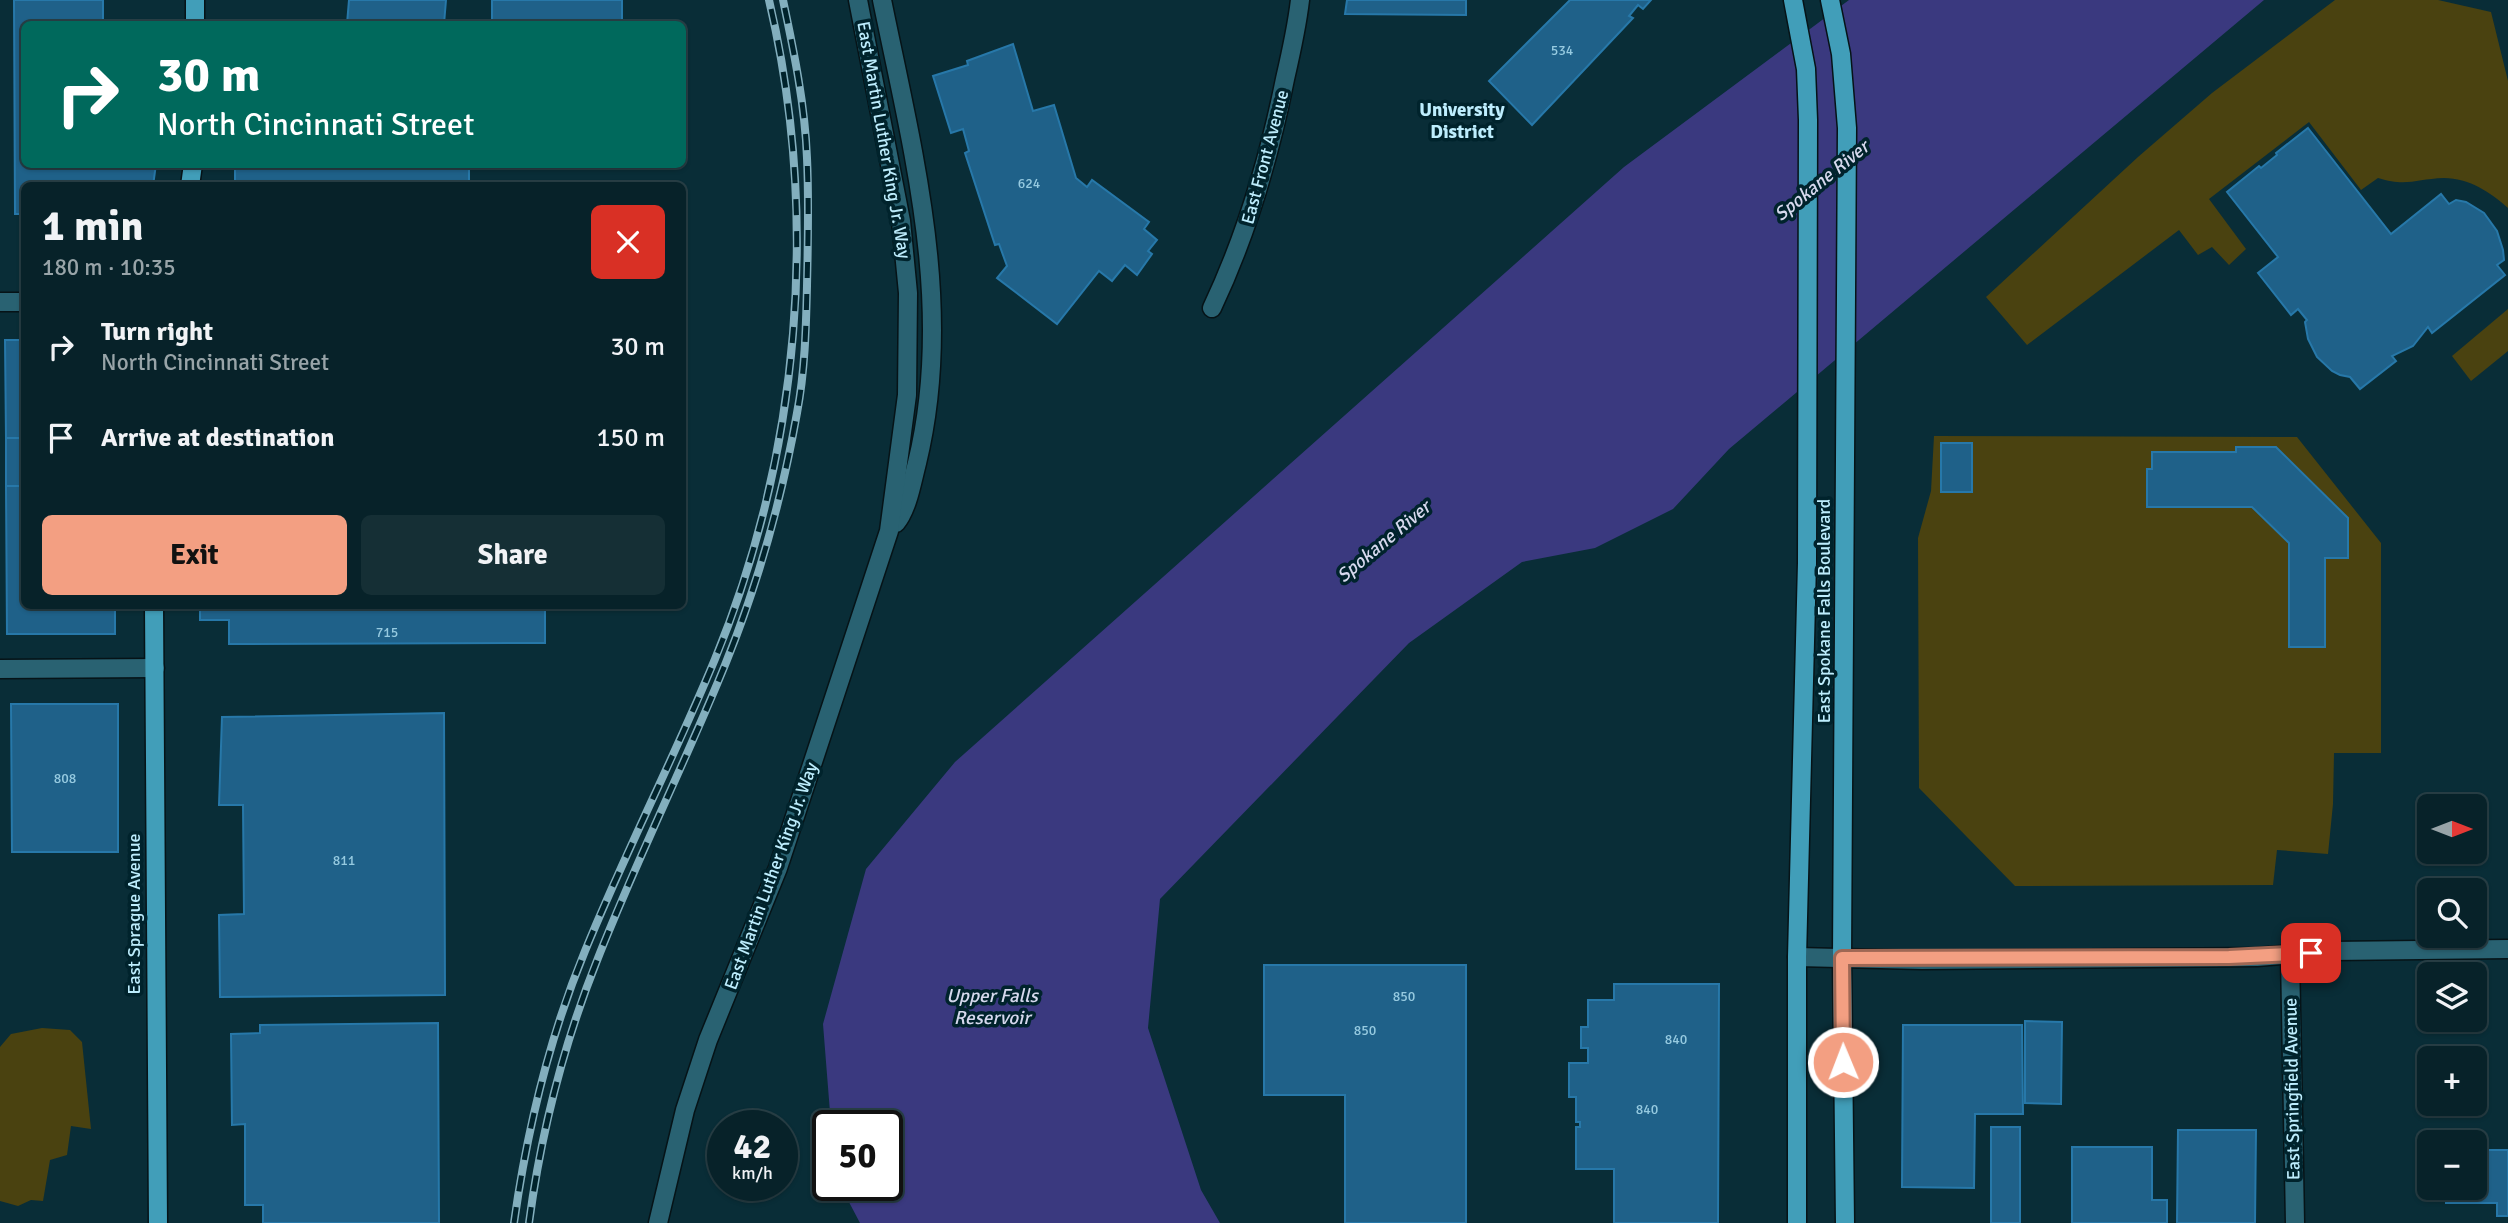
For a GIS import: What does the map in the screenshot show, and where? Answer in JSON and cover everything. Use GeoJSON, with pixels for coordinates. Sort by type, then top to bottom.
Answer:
{"type":"FeatureCollection","features":[{"type":"Feature","properties":{"kind":"main road"},"geometry":{"type":"LineString","coordinates":[[195,0],[195,21]]}},
{"type":"Feature","properties":{"kind":"main road","name":"East Spokane Falls Boulevard"},"geometry":{"type":"LineString","coordinates":[[1793,0],[1806,69],[1808,120],[1807,483],[1797,957],[1797,1223]]}},
{"type":"Feature","properties":{"kind":"main road","name":"East Spokane Falls Boulevard"},"geometry":{"type":"LineString","coordinates":[[1830,0],[1841,54],[1847,128],[1842,958],[1845,1223]]}},
{"type":"Feature","properties":{"kind":"main road","name":"East Sprague Avenue"},"geometry":{"type":"LineString","coordinates":[[154,609],[158,1223]]}},
{"type":"Feature","properties":{"kind":"street","name":"East Martin Luther King Jr. Way"},"geometry":{"type":"LineString","coordinates":[[658,1223],[685,1110],[708,1040],[778,868],[889,531],[907,394],[908,293],[901,221],[858,0]]}},
{"type":"Feature","properties":{"kind":"street","name":"East Martin Luther King Jr. Way"},"geometry":{"type":"LineString","coordinates":[[882,0],[923,206],[933,303],[931,369],[924,435],[900,517],[889,531]]}},
{"type":"Feature","properties":{"kind":"street","name":"East Front Avenue"},"geometry":{"type":"LineString","coordinates":[[1212,308],[1245,234],[1261,181],[1277,120],[1300,0]]}},
{"type":"Feature","properties":{"kind":"street"},"geometry":{"type":"LineString","coordinates":[[0,302],[21,302]]}},
{"type":"Feature","properties":{"kind":"street"},"geometry":{"type":"LineString","coordinates":[[0,669],[155,668]]}},
{"type":"Feature","properties":{"kind":"street"},"geometry":{"type":"LineString","coordinates":[[1797,957],[2257,957],[2346,951],[2508,949]]}},
{"type":"Feature","properties":{"kind":"street","name":"East Springfield Avenue"},"geometry":{"type":"LineString","coordinates":[[2290,955],[2295,1223]]}},
{"type":"Feature","properties":{"kind":"shaded area"},"geometry":{"type":"Polygon","coordinates":[[[2335,0],[2438,0],[2491,12],[2508,81],[2508,208],[2479,187],[2462,180],[2444,178],[2404,182],[2378,178],[2361,190],[2309,122],[2209,199],[2246,249],[2229,265],[2212,247],[2198,255],[2179,230],[2027,345],[1986,297],[2212,93],[2335,0]]]}},
{"type":"Feature","properties":{"kind":"shaded area"},"geometry":{"type":"Polygon","coordinates":[[[2508,309],[2508,351],[2471,381],[2452,356],[2508,309]]]}},
{"type":"Feature","properties":{"kind":"shaded area"},"geometry":{"type":"Polygon","coordinates":[[[1934,436],[2297,437],[2381,543],[2381,753],[2334,753],[2328,854],[2277,850],[2273,885],[2015,886],[1919,788],[1918,538],[1931,491],[1934,436]]]}},
{"type":"Feature","properties":{"kind":"shaded area"},"geometry":{"type":"Polygon","coordinates":[[[42,1028],[70,1030],[82,1042],[91,1129],[71,1126],[67,1155],[50,1160],[43,1201],[31,1200],[18,1206],[0,1201],[0,1047],[11,1034],[42,1028]]]}},
{"type":"Feature","properties":{"kind":"water","name":"Upper Falls Reservoir"},"geometry":{"type":"Polygon","coordinates":[[[1849,0],[2264,0],[1729,449],[1673,509],[1595,548],[1522,562],[1409,643],[1160,899],[1148,1028],[1201,1190],[1220,1223],[860,1223],[848,1201],[903,1201],[903,1110],[830,1110],[823,1024],[866,869],[955,762],[1624,167],[1849,0]]]}},
{"type":"Feature","properties":{"kind":"building"},"geometry":{"type":"Polygon","coordinates":[[[14,0],[103,0],[103,21],[21,21],[21,168],[155,168],[154,182],[21,182],[21,214],[15,214],[14,0]]]}},
{"type":"Feature","properties":{"kind":"building"},"geometry":{"type":"Polygon","coordinates":[[[349,0],[446,0],[444,21],[347,21],[349,0]]]}},
{"type":"Feature","properties":{"kind":"building"},"geometry":{"type":"Polygon","coordinates":[[[492,0],[622,0],[622,21],[492,21],[492,0]]]}},
{"type":"Feature","properties":{"kind":"building"},"geometry":{"type":"Polygon","coordinates":[[[1347,0],[1466,0],[1466,15],[1345,14],[1347,0]]]}},
{"type":"Feature","properties":{"kind":"building"},"geometry":{"type":"Polygon","coordinates":[[[1570,0],[1651,0],[1643,9],[1638,5],[1629,16],[1633,18],[1532,125],[1489,81],[1570,0]]]}},
{"type":"Feature","properties":{"kind":"building"},"geometry":{"type":"Polygon","coordinates":[[[1013,44],[1033,111],[1054,105],[1076,178],[1087,187],[1092,180],[1149,222],[1144,229],[1157,240],[1148,251],[1152,254],[1137,275],[1125,265],[1112,281],[1099,271],[1057,324],[997,278],[1007,266],[999,244],[995,245],[965,153],[969,151],[963,129],[951,133],[933,76],[968,65],[967,61],[1013,44]]]}},
{"type":"Feature","properties":{"kind":"building"},"geometry":{"type":"Polygon","coordinates":[[[2308,128],[2391,234],[2441,194],[2449,204],[2456,200],[2466,202],[2484,213],[2497,231],[2503,250],[2504,260],[2497,265],[2505,275],[2432,333],[2428,327],[2413,346],[2392,356],[2396,361],[2360,389],[2350,377],[2332,371],[2317,357],[2308,339],[2305,322],[2307,320],[2298,309],[2291,315],[2258,273],[2278,257],[2227,192],[2259,166],[2261,168],[2308,128]]]}},
{"type":"Feature","properties":{"kind":"building"},"geometry":{"type":"Polygon","coordinates":[[[235,168],[469,168],[469,182],[235,182],[235,168]]]}},
{"type":"Feature","properties":{"kind":"building"},"geometry":{"type":"Polygon","coordinates":[[[5,340],[21,340],[21,438],[6,438],[5,340]]]}},
{"type":"Feature","properties":{"kind":"building"},"geometry":{"type":"Polygon","coordinates":[[[6,438],[21,438],[21,486],[6,486],[6,438]]]}},
{"type":"Feature","properties":{"kind":"building"},"geometry":{"type":"Polygon","coordinates":[[[1941,443],[1972,443],[1972,492],[1941,492],[1941,443]]]}},
{"type":"Feature","properties":{"kind":"building"},"geometry":{"type":"Polygon","coordinates":[[[2236,447],[2276,447],[2348,518],[2348,558],[2325,558],[2325,647],[2289,647],[2289,543],[2252,507],[2147,507],[2147,469],[2152,469],[2152,452],[2236,452],[2236,447]]]}},
{"type":"Feature","properties":{"kind":"building"},"geometry":{"type":"Polygon","coordinates":[[[6,486],[21,486],[21,609],[115,609],[115,634],[7,634],[6,486]]]}},
{"type":"Feature","properties":{"kind":"building"},"geometry":{"type":"Polygon","coordinates":[[[200,609],[545,609],[545,643],[229,644],[229,620],[200,620],[200,609]]]}},
{"type":"Feature","properties":{"kind":"building"},"geometry":{"type":"Polygon","coordinates":[[[11,704],[118,704],[118,852],[12,852],[11,704]]]}},
{"type":"Feature","properties":{"kind":"building"},"geometry":{"type":"Polygon","coordinates":[[[444,713],[445,995],[220,997],[219,915],[244,914],[243,805],[219,805],[222,717],[444,713]]]}},
{"type":"Feature","properties":{"kind":"building"},"geometry":{"type":"Polygon","coordinates":[[[1264,965],[1466,965],[1466,1223],[1345,1223],[1345,1095],[1264,1095],[1264,965]]]}},
{"type":"Feature","properties":{"kind":"building"},"geometry":{"type":"Polygon","coordinates":[[[1614,984],[1719,984],[1718,1223],[1614,1223],[1614,1169],[1576,1169],[1576,1127],[1580,1127],[1580,1122],[1576,1122],[1576,1097],[1569,1097],[1569,1063],[1588,1063],[1588,1048],[1581,1048],[1581,1027],[1588,1027],[1588,1000],[1614,1000],[1614,984]]]}},
{"type":"Feature","properties":{"kind":"building"},"geometry":{"type":"Polygon","coordinates":[[[2025,1021],[2062,1022],[2061,1104],[2025,1103],[2025,1021]]]}},
{"type":"Feature","properties":{"kind":"building"},"geometry":{"type":"Polygon","coordinates":[[[438,1023],[439,1223],[263,1223],[263,1205],[245,1205],[245,1124],[232,1125],[231,1034],[260,1033],[260,1025],[438,1023]]]}},
{"type":"Feature","properties":{"kind":"building"},"geometry":{"type":"Polygon","coordinates":[[[1903,1025],[2022,1025],[2023,1114],[1975,1114],[1974,1188],[1902,1187],[1903,1025]]]}},
{"type":"Feature","properties":{"kind":"building"},"geometry":{"type":"Polygon","coordinates":[[[1991,1127],[2020,1127],[2020,1223],[1991,1223],[1991,1127]]]}},
{"type":"Feature","properties":{"kind":"building"},"geometry":{"type":"Polygon","coordinates":[[[2178,1130],[2256,1130],[2255,1223],[2177,1223],[2178,1130]]]}},
{"type":"Feature","properties":{"kind":"building"},"geometry":{"type":"Polygon","coordinates":[[[2072,1147],[2152,1147],[2152,1200],[2167,1200],[2167,1223],[2072,1223],[2072,1147]]]}},
{"type":"Feature","properties":{"kind":"building"},"geometry":{"type":"Polygon","coordinates":[[[2487,1150],[2508,1150],[2508,1216],[2497,1216],[2497,1203],[2446,1203],[2446,1200],[2487,1200],[2487,1150]]]}},
{"type":"Feature","properties":{"kind":"railway"},"geometry":{"type":"LineString","coordinates":[[514,1223],[541,1085],[572,984],[600,914],[715,659],[744,580],[766,500],[783,417],[793,334],[797,250],[794,166],[785,82],[769,0]]}},
{"type":"Feature","properties":{"kind":"railway"},"geometry":{"type":"LineString","coordinates":[[529,1223],[547,1122],[575,1022],[613,921],[710,702],[737,634],[768,540],[791,445],[805,349],[808,190],[801,98],[783,0]]}},
{"type":"Feature","properties":{"kind":"district","name":"University District"},"geometry":{"type":"Point","coordinates":[1462,120]}},
{"type":"Feature","properties":{"kind":"route"},"geometry":{"type":"LineString","coordinates":[[1843,1062],[1842,958],[1922,960],[2257,957],[2311,953]]}},
{"type":"Feature","properties":{"kind":"water label","name":"Spokane River"},"geometry":{"type":"Point","coordinates":[1821,180]}},
{"type":"Feature","properties":{"kind":"water label","name":"Spokane River"},"geometry":{"type":"Point","coordinates":[1383,541]}}]}
